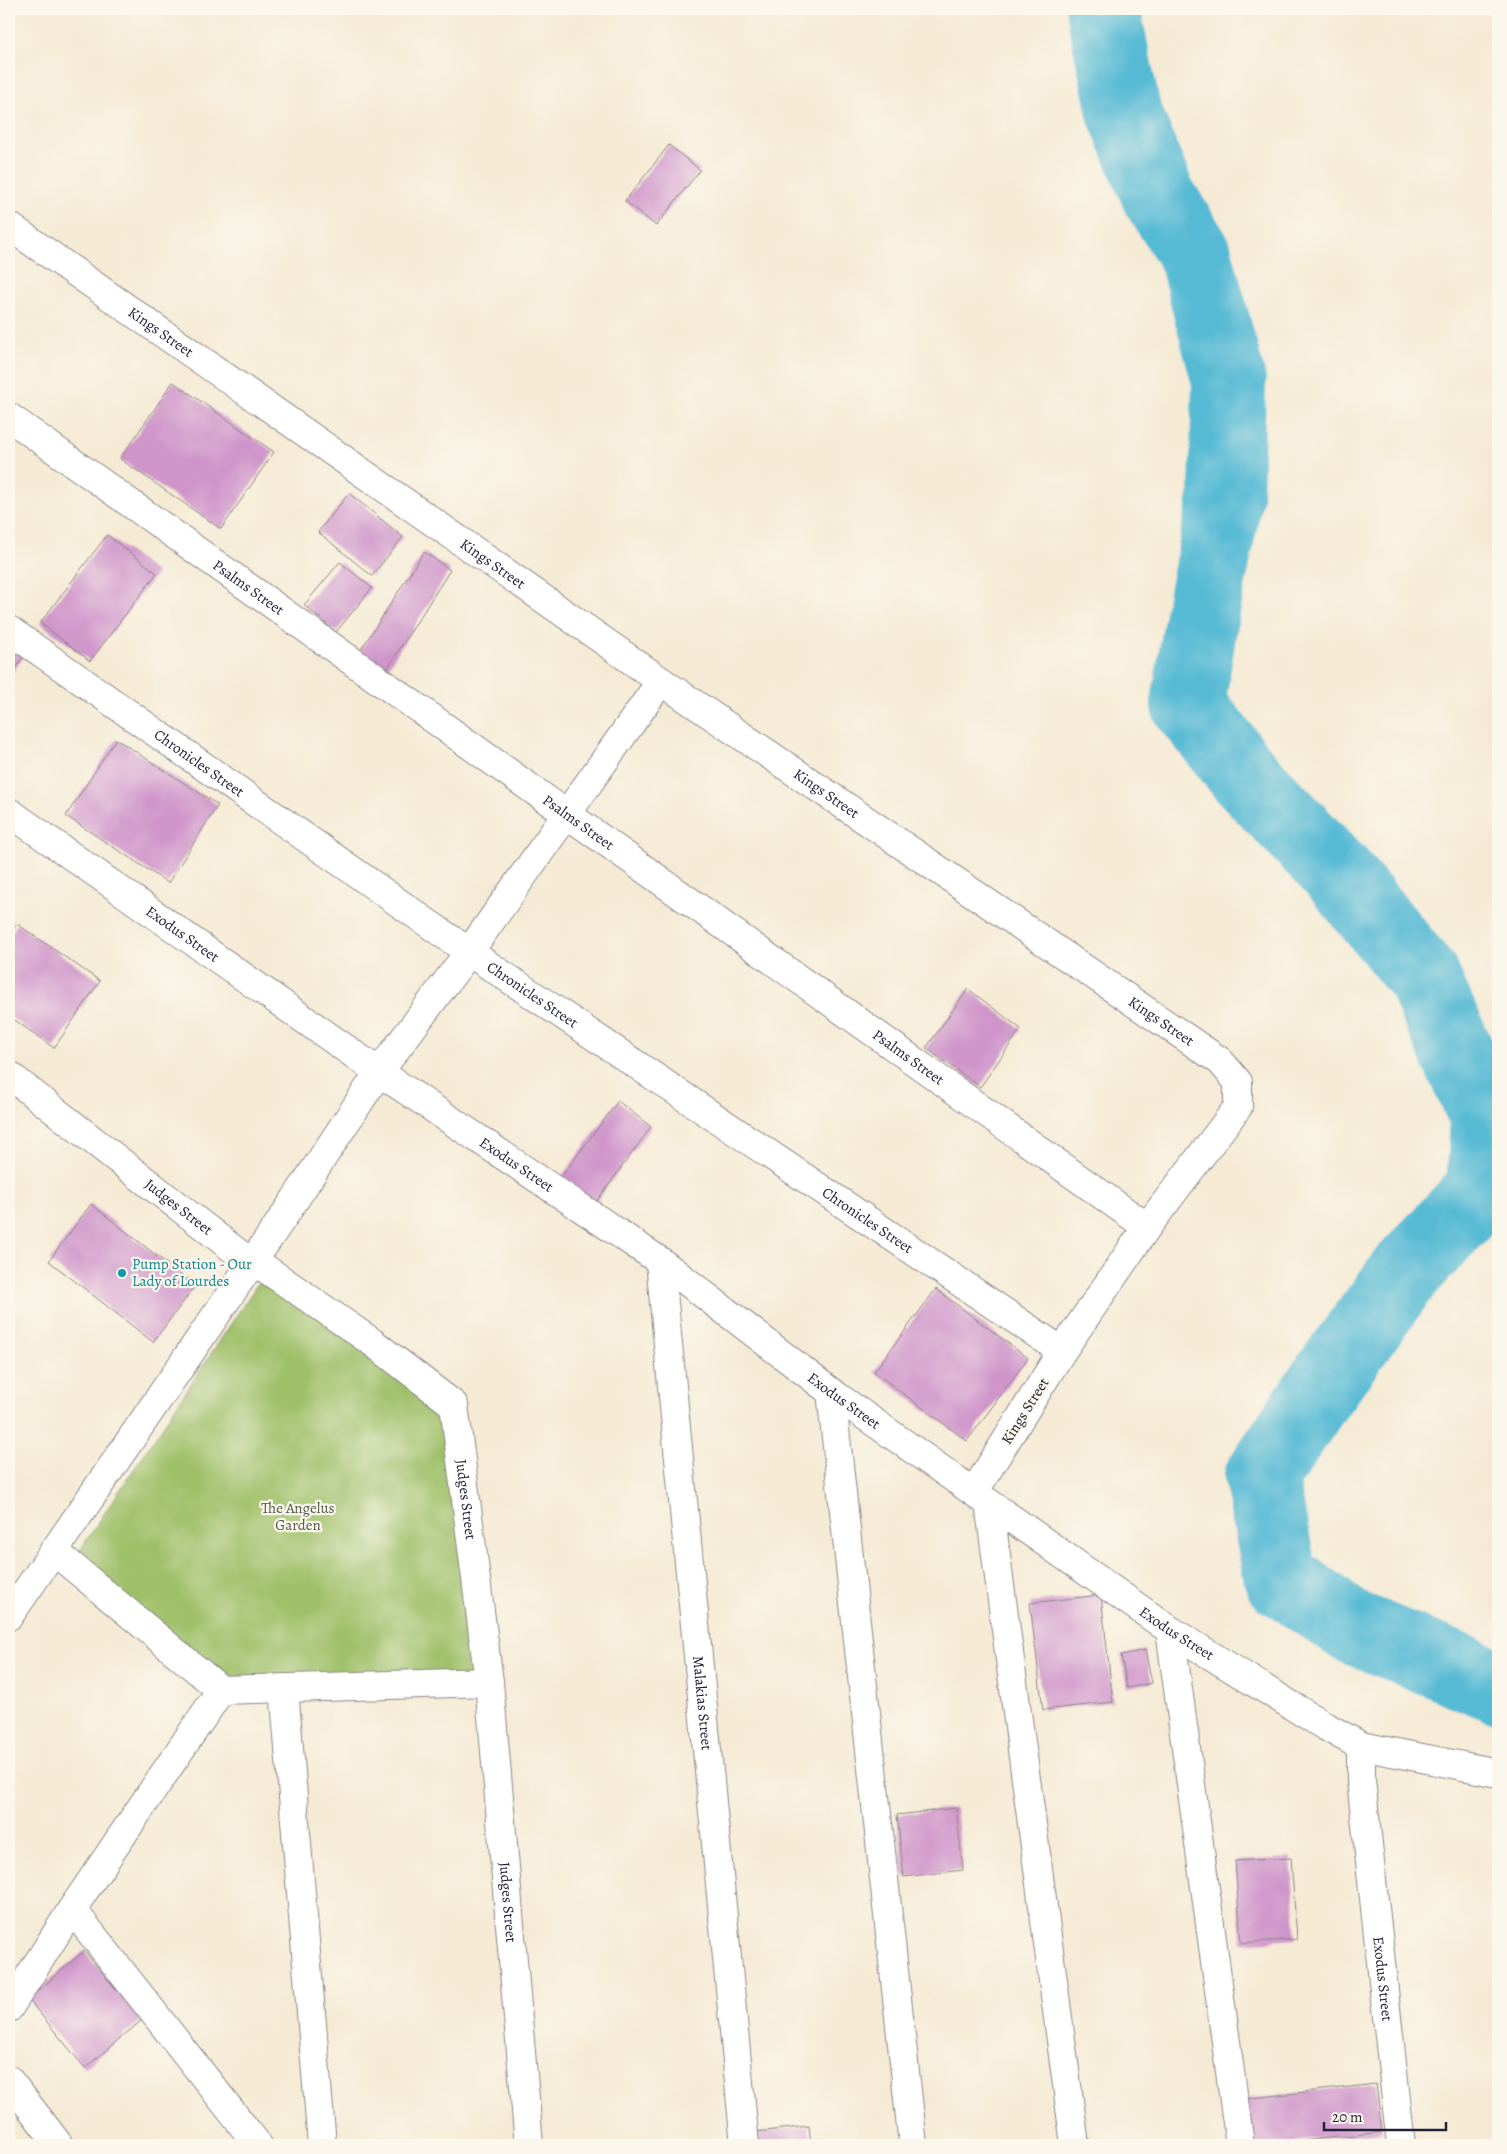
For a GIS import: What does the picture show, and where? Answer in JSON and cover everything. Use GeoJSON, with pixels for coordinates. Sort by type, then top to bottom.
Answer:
{"type":"FeatureCollection","features":[{"type":"Feature","properties":{"kind":"street","name":"Kings Street"},"geometry":{"type":"LineString","coordinates":[[9,226],[661,681],[1220,1061],[1238,1082],[1238,1107],[1147,1227],[1062,1351],[982,1498]]}},
{"type":"Feature","properties":{"kind":"street","name":"Psalms Street"},"geometry":{"type":"LineString","coordinates":[[9,417],[1147,1227]]}},
{"type":"Feature","properties":{"kind":"street","name":"Chronicles Street"},"geometry":{"type":"LineString","coordinates":[[9,630],[469,952],[1062,1351]]}},
{"type":"Feature","properties":{"kind":"street"},"geometry":{"type":"LineString","coordinates":[[9,1616],[251,1263],[379,1072],[469,952],[661,681]]}},
{"type":"Feature","properties":{"kind":"street","name":"Exodus Street"},"geometry":{"type":"LineString","coordinates":[[9,812],[379,1072],[660,1261],[831,1392],[1170,1630],[1323,1725],[1361,1746],[1361,1780],[1400,2145]]}},
{"type":"Feature","properties":{"kind":"street","name":"Judges Street"},"geometry":{"type":"LineString","coordinates":[[9,1076],[251,1263],[266,1269],[372,1342],[454,1405],[489,1682],[529,2145]]}},
{"type":"Feature","properties":{"kind":"street","name":"Malakias Street"},"geometry":{"type":"LineString","coordinates":[[660,1261],[745,2145]]}},
{"type":"Feature","properties":{"kind":"street"},"geometry":{"type":"LineString","coordinates":[[831,1392],[913,2145]]}},
{"type":"Feature","properties":{"kind":"street"},"geometry":{"type":"LineString","coordinates":[[982,1498],[1075,2145]]}},
{"type":"Feature","properties":{"kind":"street"},"geometry":{"type":"LineString","coordinates":[[54,1551],[221,1690],[489,1682]]}},
{"type":"Feature","properties":{"kind":"street"},"geometry":{"type":"LineString","coordinates":[[1170,1630],[1240,2145]]}},
{"type":"Feature","properties":{"kind":"street"},"geometry":{"type":"LineString","coordinates":[[284,1688],[322,2145]]}},
{"type":"Feature","properties":{"kind":"street"},"geometry":{"type":"LineString","coordinates":[[9,2008],[72,1909],[221,1690]]}},
{"type":"Feature","properties":{"kind":"street"},"geometry":{"type":"LineString","coordinates":[[1361,1746],[1498,1773]]}},
{"type":"Feature","properties":{"kind":"street"},"geometry":{"type":"LineString","coordinates":[[72,1909],[258,2145]]}},
{"type":"Feature","properties":{"kind":"street"},"geometry":{"type":"LineString","coordinates":[[9,2080],[59,2145]]}},
{"type":"Feature","properties":{"kind":"green space","name":"The Angelus Garden"},"geometry":{"type":"Polygon","coordinates":[[[265,1273],[450,1410],[482,1676],[231,1681],[70,1565],[265,1273]]]}},
{"type":"Feature","properties":{"kind":"building"},"geometry":{"type":"Polygon","coordinates":[[[669,145],[700,170],[656,226],[625,201],[669,145]]]}},
{"type":"Feature","properties":{"kind":"building"},"geometry":{"type":"Polygon","coordinates":[[[173,382],[274,452],[221,529],[120,459],[173,382]]]}},
{"type":"Feature","properties":{"kind":"building"},"geometry":{"type":"Polygon","coordinates":[[[349,493],[403,537],[372,576],[318,532],[349,493]]]}},
{"type":"Feature","properties":{"kind":"building"},"geometry":{"type":"Polygon","coordinates":[[[107,535],[157,573],[90,661],[40,623],[107,535]]]}},
{"type":"Feature","properties":{"kind":"building"},"geometry":{"type":"Polygon","coordinates":[[[424,552],[450,570],[387,669],[360,651],[424,552]]]}},
{"type":"Feature","properties":{"kind":"building"},"geometry":{"type":"Polygon","coordinates":[[[340,562],[372,588],[336,632],[304,605],[340,562]]]}},
{"type":"Feature","properties":{"kind":"building"},"geometry":{"type":"Polygon","coordinates":[[[9,641],[26,653],[9,678],[9,641]]]}},
{"type":"Feature","properties":{"kind":"building"},"geometry":{"type":"Polygon","coordinates":[[[116,739],[218,805],[168,883],[66,816],[116,739]]]}},
{"type":"Feature","properties":{"kind":"building"},"geometry":{"type":"Polygon","coordinates":[[[17,924],[100,981],[54,1048],[9,1016],[9,936],[17,924]]]}},
{"type":"Feature","properties":{"kind":"building"},"geometry":{"type":"Polygon","coordinates":[[[968,989],[1021,1029],[980,1087],[926,1048],[968,989]]]}},
{"type":"Feature","properties":{"kind":"building"},"geometry":{"type":"Polygon","coordinates":[[[618,1101],[651,1127],[594,1205],[559,1180],[618,1101]]]}},
{"type":"Feature","properties":{"kind":"building","name":"Pump Station - Our Lady of Lourdes"},"geometry":{"type":"Polygon","coordinates":[[[91,1204],[195,1286],[153,1342],[49,1261],[91,1204]]]}},
{"type":"Feature","properties":{"kind":"building"},"geometry":{"type":"Polygon","coordinates":[[[936,1289],[1028,1358],[967,1441],[874,1372],[936,1289]]]}},
{"type":"Feature","properties":{"kind":"building"},"geometry":{"type":"Polygon","coordinates":[[[1101,1595],[1113,1702],[1043,1710],[1030,1603],[1101,1595]]]}},
{"type":"Feature","properties":{"kind":"building"},"geometry":{"type":"Polygon","coordinates":[[[1145,1650],[1152,1683],[1127,1688],[1121,1655],[1145,1650]]]}},
{"type":"Feature","properties":{"kind":"building"},"geometry":{"type":"Polygon","coordinates":[[[956,1808],[963,1870],[904,1877],[897,1815],[956,1808]]]}},
{"type":"Feature","properties":{"kind":"building"},"geometry":{"type":"Polygon","coordinates":[[[1291,1858],[1297,1939],[1241,1943],[1235,1861],[1291,1858]]]}},
{"type":"Feature","properties":{"kind":"building"},"geometry":{"type":"Polygon","coordinates":[[[84,1951],[142,2020],[85,2068],[28,1999],[84,1951]]]}},
{"type":"Feature","properties":{"kind":"building"},"geometry":{"type":"Polygon","coordinates":[[[1376,2084],[1382,2132],[1249,2145],[1243,2099],[1376,2084]]]}},
{"type":"Feature","properties":{"kind":"building"},"geometry":{"type":"Polygon","coordinates":[[[809,2126],[811,2145],[748,2145],[747,2133],[809,2126]]]}},
{"type":"Feature","properties":{"kind":"waterway"},"geometry":{"type":"LineString","coordinates":[[1103,9],[1124,111],[1158,195],[1195,254],[1229,381],[1226,495],[1202,615],[1188,704],[1244,775],[1340,876],[1423,977],[1487,1119],[1483,1189],[1404,1274],[1318,1392],[1261,1477],[1281,1579],[1352,1627],[1498,1686]]}},
{"type":"Feature","properties":{"kind":"place","name":"Pump Station - Our Lady of Lourdes"},"geometry":{"type":"Point","coordinates":[122,1273]}}]}
